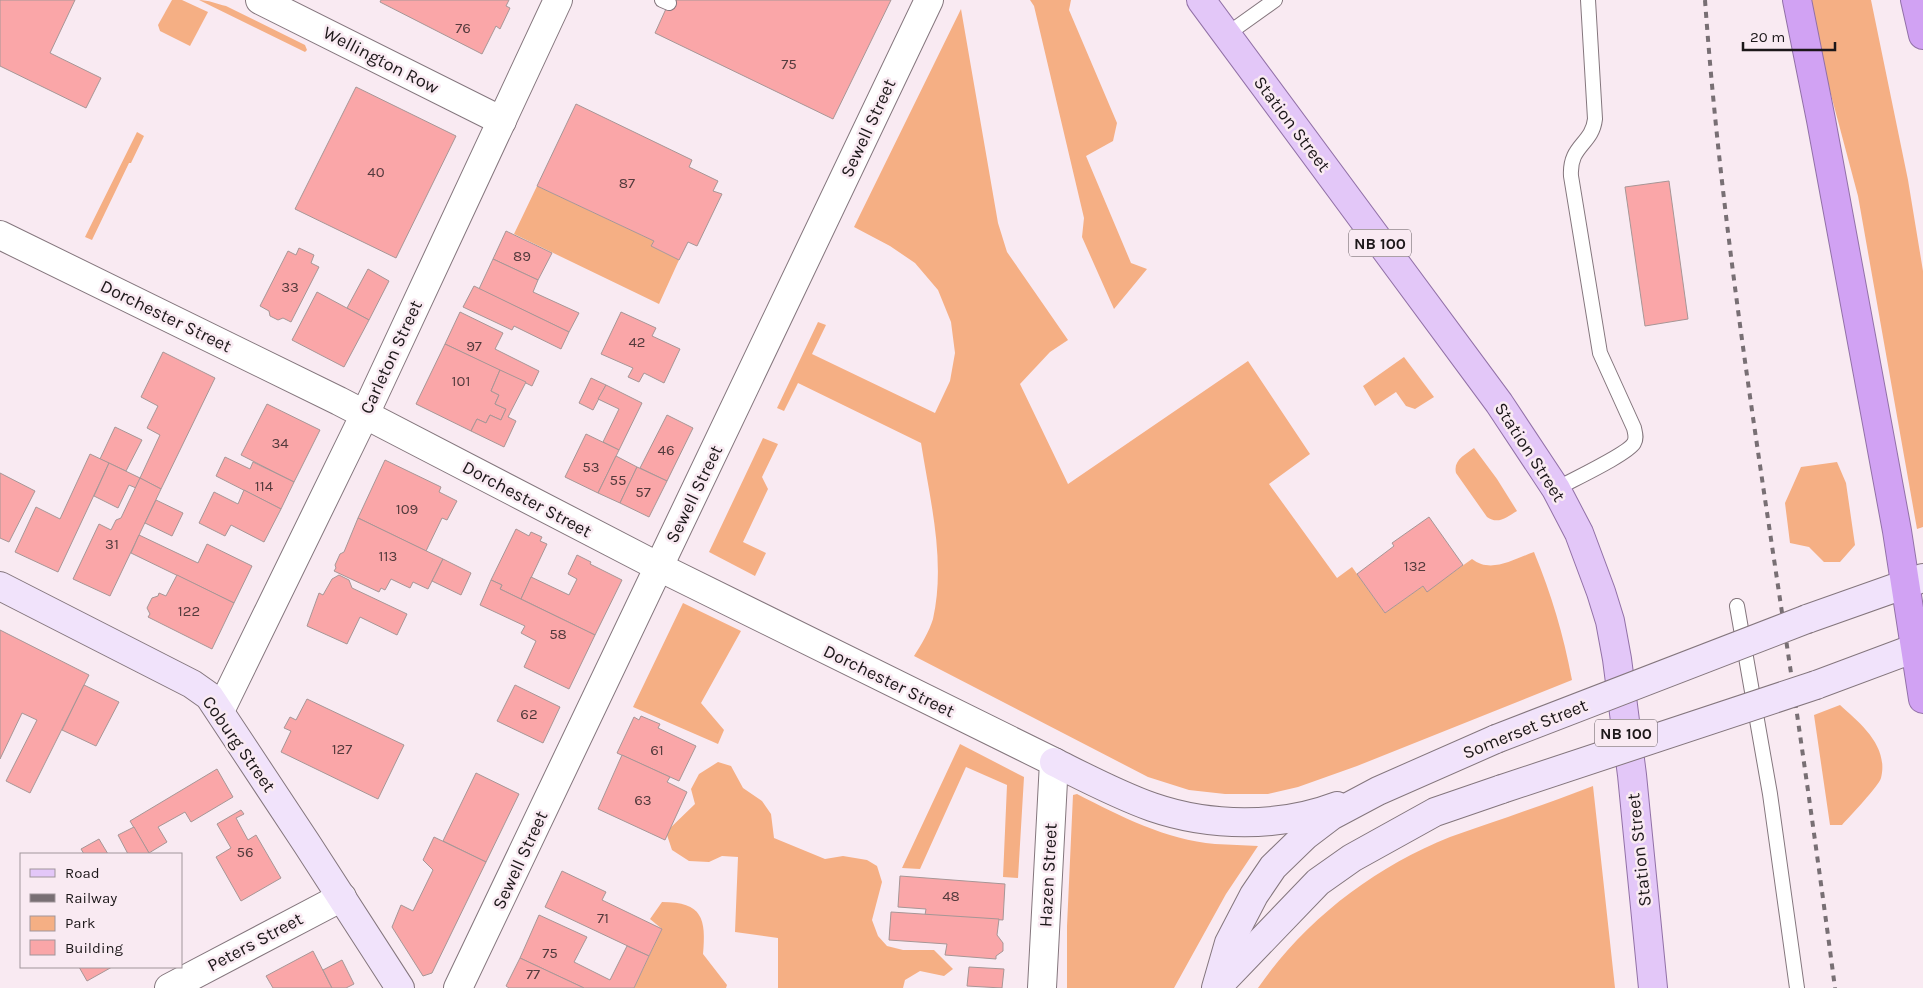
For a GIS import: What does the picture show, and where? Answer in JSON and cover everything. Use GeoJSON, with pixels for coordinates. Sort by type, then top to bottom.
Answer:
{"type":"FeatureCollection","features":[{"type":"Feature","properties":{"kind":"highway"},"geometry":{"type":"LineString","coordinates":[[1798,0],[1851,275],[1915,581],[1923,699]]}},
{"type":"Feature","properties":{"kind":"highway"},"geometry":{"type":"LineString","coordinates":[[1915,0],[1923,36]]}},
{"type":"Feature","properties":{"kind":"main road","name":"Station Street"},"geometry":{"type":"LineString","coordinates":[[1201,0],[1499,403],[1556,489],[1580,533],[1593,566],[1610,621],[1617,659],[1632,775],[1653,988]]}},
{"type":"Feature","properties":{"kind":"main road","name":"Somerset Street"},"geometry":{"type":"LineString","coordinates":[[1216,988],[1229,943],[1254,895],[1273,867],[1306,835],[1332,816],[1378,791],[1496,739],[1807,619],[1915,581]]}},
{"type":"Feature","properties":{"kind":"main road","name":"Coburg Street"},"geometry":{"type":"LineString","coordinates":[[0,586],[192,684],[209,696],[400,988]]}},
{"type":"Feature","properties":{"kind":"main road","name":"Somerset Street"},"geometry":{"type":"LineString","coordinates":[[1216,988],[1318,882],[1352,858],[1435,812],[1816,685],[1919,646]]}},
{"type":"Feature","properties":{"kind":"main road"},"geometry":{"type":"LineString","coordinates":[[1054,762],[1118,794],[1152,807],[1176,814],[1230,822],[1265,822],[1325,811],[1378,791]]}},
{"type":"Feature","properties":{"kind":"street","name":"Wellington Row"},"geometry":{"type":"LineString","coordinates":[[260,0],[502,121]]}},
{"type":"Feature","properties":{"kind":"street","name":"Carleton Street"},"geometry":{"type":"LineString","coordinates":[[220,711],[365,414],[558,0]]}},
{"type":"Feature","properties":{"kind":"street","name":"Sewell Street"},"geometry":{"type":"LineString","coordinates":[[458,988],[929,0]]}},
{"type":"Feature","properties":{"kind":"street","name":"Dorchester Street"},"geometry":{"type":"LineString","coordinates":[[0,235],[365,414],[659,567],[1054,762]]}},
{"type":"Feature","properties":{"kind":"street","name":"Hazen Street"},"geometry":{"type":"LineString","coordinates":[[1042,988],[1054,762]]}},
{"type":"Feature","properties":{"kind":"street","name":"Peters Street"},"geometry":{"type":"LineString","coordinates":[[169,988],[342,897]]}},
{"type":"Feature","properties":{"kind":"lane"},"geometry":{"type":"LineString","coordinates":[[1226,35],[1275,0]]}},
{"type":"Feature","properties":{"kind":"lane"},"geometry":{"type":"LineString","coordinates":[[1556,489],[1623,452],[1635,442],[1636,436],[1600,353],[1571,176],[1572,158],[1576,150],[1589,136],[1594,127],[1595,118],[1588,0]]}},
{"type":"Feature","properties":{"kind":"lane"},"geometry":{"type":"LineString","coordinates":[[1737,606],[1770,794],[1797,988]]}},
{"type":"Feature","properties":{"kind":"green space"},"geometry":{"type":"Polygon","coordinates":[[[172,0],[182,0],[208,12],[190,46],[160,31],[158,25],[172,0]]]}},
{"type":"Feature","properties":{"kind":"green space"},"geometry":{"type":"Polygon","coordinates":[[[199,0],[226,6],[305,45],[307,50],[305,52],[199,0]]]}},
{"type":"Feature","properties":{"kind":"green space"},"geometry":{"type":"Polygon","coordinates":[[[1030,0],[1071,0],[1069,10],[1117,123],[1113,141],[1086,156],[1131,263],[1147,269],[1114,309],[1082,237],[1084,218],[1034,6],[1030,0]]]}},
{"type":"Feature","properties":{"kind":"green space"},"geometry":{"type":"Polygon","coordinates":[[[1811,0],[1871,0],[1908,180],[1923,271],[1923,527],[1917,529],[1858,196],[1822,61],[1811,0]]]}},
{"type":"Feature","properties":{"kind":"green space"},"geometry":{"type":"Polygon","coordinates":[[[961,9],[998,223],[1007,252],[1068,340],[1050,352],[1020,384],[1068,484],[1248,361],[1310,454],[1269,484],[1337,578],[1352,567],[1385,613],[1423,586],[1427,591],[1472,559],[1479,563],[1495,565],[1503,564],[1534,552],[1556,615],[1572,680],[1357,766],[1298,787],[1268,794],[1225,794],[1189,790],[1148,777],[914,656],[927,634],[933,619],[938,575],[935,531],[921,443],[798,383],[784,411],[777,408],[818,322],[826,325],[812,354],[935,413],[950,381],[955,353],[951,322],[938,290],[915,263],[890,246],[854,227],[961,9]]]}},
{"type":"Feature","properties":{"kind":"green space"},"geometry":{"type":"Polygon","coordinates":[[[137,132],[144,136],[131,163],[129,163],[92,240],[85,237],[137,132]]]}},
{"type":"Feature","properties":{"kind":"green space"},"geometry":{"type":"Polygon","coordinates":[[[537,186],[654,241],[651,246],[679,260],[659,304],[514,234],[537,186]]]}},
{"type":"Feature","properties":{"kind":"green space"},"geometry":{"type":"Polygon","coordinates":[[[1404,357],[1434,397],[1415,409],[1406,406],[1396,392],[1375,406],[1363,386],[1404,357]]]}},
{"type":"Feature","properties":{"kind":"green space"},"geometry":{"type":"Polygon","coordinates":[[[763,438],[778,444],[762,477],[768,489],[743,542],[766,553],[755,576],[709,552],[763,438]]]}},
{"type":"Feature","properties":{"kind":"green space"},"geometry":{"type":"Polygon","coordinates":[[[1474,448],[1497,479],[1517,511],[1506,518],[1495,520],[1487,517],[1456,473],[1458,461],[1474,448]]]}},
{"type":"Feature","properties":{"kind":"green space"},"geometry":{"type":"Polygon","coordinates":[[[1837,462],[1846,483],[1855,545],[1840,562],[1824,562],[1809,547],[1790,543],[1785,503],[1801,467],[1837,462]]]}},
{"type":"Feature","properties":{"kind":"green space"},"geometry":{"type":"Polygon","coordinates":[[[683,603],[741,631],[701,703],[724,730],[718,744],[633,707],[683,603]]]}},
{"type":"Feature","properties":{"kind":"green space"},"geometry":{"type":"Polygon","coordinates":[[[1840,705],[1864,728],[1877,746],[1881,756],[1881,778],[1875,788],[1842,825],[1830,825],[1814,715],[1840,705]]]}},
{"type":"Feature","properties":{"kind":"green space"},"geometry":{"type":"Polygon","coordinates":[[[960,744],[1024,777],[1018,878],[1003,877],[1007,785],[966,767],[920,869],[902,868],[960,744]]]}},
{"type":"Feature","properties":{"kind":"green space"},"geometry":{"type":"Polygon","coordinates":[[[718,762],[731,766],[743,788],[762,801],[771,814],[774,838],[825,859],[843,856],[867,860],[877,866],[882,882],[872,920],[878,936],[887,946],[903,950],[934,950],[953,969],[944,976],[920,971],[905,980],[903,988],[778,988],[778,938],[735,932],[738,857],[722,856],[709,862],[689,861],[672,850],[666,832],[695,804],[691,789],[699,774],[718,762]]]}},
{"type":"Feature","properties":{"kind":"green space"},"geometry":{"type":"Polygon","coordinates":[[[1593,786],[1615,988],[1258,988],[1297,940],[1319,919],[1368,880],[1394,864],[1450,837],[1593,786]]]}},
{"type":"Feature","properties":{"kind":"green space"},"geometry":{"type":"Polygon","coordinates":[[[1077,794],[1144,826],[1179,838],[1215,844],[1258,846],[1226,894],[1174,988],[1067,988],[1067,926],[1073,795],[1077,794]]]}},
{"type":"Feature","properties":{"kind":"green space"},"geometry":{"type":"Polygon","coordinates":[[[662,902],[686,905],[694,909],[699,915],[704,931],[703,954],[727,985],[726,988],[634,988],[662,929],[650,919],[662,902]]]}},
{"type":"Feature","properties":{"kind":"building"},"geometry":{"type":"Polygon","coordinates":[[[0,0],[75,0],[50,53],[101,78],[86,108],[0,66],[0,0]]]}},
{"type":"Feature","properties":{"kind":"building"},"geometry":{"type":"Polygon","coordinates":[[[381,0],[509,0],[506,6],[510,8],[500,29],[496,26],[482,54],[380,2],[381,0]]]}},
{"type":"Feature","properties":{"kind":"building"},"geometry":{"type":"Polygon","coordinates":[[[670,0],[891,0],[833,119],[655,33],[670,0]]]}},
{"type":"Feature","properties":{"kind":"building"},"geometry":{"type":"Polygon","coordinates":[[[356,87],[456,136],[396,258],[295,209],[356,87]]]}},
{"type":"Feature","properties":{"kind":"building"},"geometry":{"type":"Polygon","coordinates":[[[576,104],[692,160],[689,167],[718,181],[713,191],[722,194],[697,246],[688,242],[679,260],[651,246],[654,241],[537,186],[576,104]]]}},
{"type":"Feature","properties":{"kind":"building"},"geometry":{"type":"Polygon","coordinates":[[[1669,181],[1688,319],[1645,326],[1625,187],[1669,181]]]}},
{"type":"Feature","properties":{"kind":"building"},"geometry":{"type":"Polygon","coordinates":[[[506,231],[552,253],[538,280],[493,259],[506,231]]]}},
{"type":"Feature","properties":{"kind":"building"},"geometry":{"type":"Polygon","coordinates":[[[299,248],[314,255],[311,263],[319,267],[291,322],[283,318],[278,320],[270,316],[269,311],[260,306],[288,251],[296,255],[299,248]]]}},
{"type":"Feature","properties":{"kind":"building"},"geometry":{"type":"Polygon","coordinates":[[[493,259],[538,280],[533,292],[579,313],[569,332],[479,289],[493,259]]]}},
{"type":"Feature","properties":{"kind":"building"},"geometry":{"type":"Polygon","coordinates":[[[368,269],[389,281],[369,320],[347,308],[368,269]]]}},
{"type":"Feature","properties":{"kind":"building"},"geometry":{"type":"Polygon","coordinates":[[[474,286],[569,332],[561,349],[514,326],[512,330],[463,307],[474,286]]]}},
{"type":"Feature","properties":{"kind":"building"},"geometry":{"type":"Polygon","coordinates":[[[317,292],[369,320],[344,367],[292,340],[317,292]]]}},
{"type":"Feature","properties":{"kind":"building"},"geometry":{"type":"Polygon","coordinates":[[[460,312],[503,333],[495,349],[539,371],[532,386],[445,344],[460,312]]]}},
{"type":"Feature","properties":{"kind":"building"},"geometry":{"type":"Polygon","coordinates":[[[621,312],[656,328],[652,336],[680,349],[664,383],[644,373],[639,382],[628,377],[633,368],[601,354],[621,312]]]}},
{"type":"Feature","properties":{"kind":"building"},"geometry":{"type":"Polygon","coordinates":[[[445,344],[500,370],[491,391],[499,395],[495,404],[506,409],[501,420],[490,415],[486,423],[477,419],[471,431],[416,404],[445,344]]]}},
{"type":"Feature","properties":{"kind":"building"},"geometry":{"type":"Polygon","coordinates":[[[163,352],[215,378],[161,489],[140,478],[160,435],[147,428],[158,406],[141,397],[163,352]]]}},
{"type":"Feature","properties":{"kind":"building"},"geometry":{"type":"Polygon","coordinates":[[[500,370],[526,382],[508,417],[516,421],[504,447],[471,431],[477,419],[486,423],[490,415],[501,420],[506,409],[495,404],[499,395],[491,391],[500,370]]]}},
{"type":"Feature","properties":{"kind":"building"},"geometry":{"type":"Polygon","coordinates":[[[591,378],[606,385],[593,410],[579,403],[591,378]]]}},
{"type":"Feature","properties":{"kind":"building"},"geometry":{"type":"Polygon","coordinates":[[[606,385],[642,403],[619,450],[603,442],[619,409],[598,399],[606,385]]]}},
{"type":"Feature","properties":{"kind":"building"},"geometry":{"type":"Polygon","coordinates":[[[267,404],[320,430],[294,482],[241,455],[267,404]]]}},
{"type":"Feature","properties":{"kind":"building"},"geometry":{"type":"Polygon","coordinates":[[[667,415],[693,428],[667,481],[640,468],[667,415]]]}},
{"type":"Feature","properties":{"kind":"building"},"geometry":{"type":"Polygon","coordinates":[[[115,427],[142,440],[126,471],[100,459],[115,427]]]}},
{"type":"Feature","properties":{"kind":"building"},"geometry":{"type":"Polygon","coordinates":[[[586,434],[619,450],[598,493],[565,477],[586,434]]]}},
{"type":"Feature","properties":{"kind":"building"},"geometry":{"type":"Polygon","coordinates":[[[90,454],[109,463],[58,572],[15,552],[36,507],[60,519],[90,454]]]}},
{"type":"Feature","properties":{"kind":"building"},"geometry":{"type":"Polygon","coordinates":[[[616,456],[637,467],[620,503],[598,493],[616,456]]]}},
{"type":"Feature","properties":{"kind":"building"},"geometry":{"type":"Polygon","coordinates":[[[225,457],[250,469],[253,462],[294,482],[281,509],[216,476],[225,457]]]}},
{"type":"Feature","properties":{"kind":"building"},"geometry":{"type":"Polygon","coordinates":[[[385,460],[441,487],[439,492],[457,501],[447,520],[442,518],[426,551],[358,518],[385,460]]]}},
{"type":"Feature","properties":{"kind":"building"},"geometry":{"type":"Polygon","coordinates":[[[109,463],[140,478],[136,488],[129,485],[118,508],[94,496],[109,463]]]}},
{"type":"Feature","properties":{"kind":"building"},"geometry":{"type":"Polygon","coordinates":[[[637,467],[667,481],[649,517],[620,503],[637,467]]]}},
{"type":"Feature","properties":{"kind":"building"},"geometry":{"type":"Polygon","coordinates":[[[0,473],[35,491],[9,542],[0,538],[0,473]]]}},
{"type":"Feature","properties":{"kind":"building"},"geometry":{"type":"Polygon","coordinates":[[[140,478],[161,489],[110,596],[73,579],[99,524],[111,530],[116,520],[121,518],[140,478]]]}},
{"type":"Feature","properties":{"kind":"building"},"geometry":{"type":"Polygon","coordinates":[[[244,490],[281,509],[264,542],[231,525],[225,536],[199,523],[214,492],[238,504],[244,490]]]}},
{"type":"Feature","properties":{"kind":"building"},"geometry":{"type":"Polygon","coordinates":[[[156,500],[183,513],[172,536],[145,523],[156,500]]]}},
{"type":"Feature","properties":{"kind":"building"},"geometry":{"type":"Polygon","coordinates":[[[1429,517],[1463,565],[1427,592],[1423,586],[1385,613],[1357,574],[1394,546],[1392,543],[1429,517]]]}},
{"type":"Feature","properties":{"kind":"building"},"geometry":{"type":"Polygon","coordinates":[[[358,518],[443,559],[428,589],[413,582],[410,588],[391,579],[385,590],[381,588],[379,592],[334,571],[335,565],[340,554],[344,552],[358,518]]]}},
{"type":"Feature","properties":{"kind":"building"},"geometry":{"type":"Polygon","coordinates":[[[516,529],[529,536],[531,532],[542,537],[540,541],[547,544],[521,599],[500,589],[502,585],[491,580],[516,529]]]}},
{"type":"Feature","properties":{"kind":"building"},"geometry":{"type":"Polygon","coordinates":[[[139,535],[198,563],[207,544],[252,566],[234,603],[131,553],[139,535]]]}},
{"type":"Feature","properties":{"kind":"building"},"geometry":{"type":"Polygon","coordinates":[[[577,555],[591,562],[590,564],[622,580],[595,635],[521,599],[531,577],[569,595],[577,579],[568,574],[577,555]]]}},
{"type":"Feature","properties":{"kind":"building"},"geometry":{"type":"Polygon","coordinates":[[[443,559],[471,573],[461,595],[432,581],[443,559]]]}},
{"type":"Feature","properties":{"kind":"building"},"geometry":{"type":"Polygon","coordinates":[[[177,575],[234,603],[212,649],[148,617],[150,614],[147,608],[152,598],[158,596],[159,593],[166,596],[177,575]]]}},
{"type":"Feature","properties":{"kind":"building"},"geometry":{"type":"Polygon","coordinates":[[[339,575],[349,580],[352,588],[407,614],[397,635],[360,617],[347,644],[307,626],[319,593],[323,595],[332,579],[339,575]]]}},
{"type":"Feature","properties":{"kind":"building"},"geometry":{"type":"Polygon","coordinates":[[[491,580],[502,585],[500,589],[595,635],[569,689],[524,667],[536,641],[521,633],[525,626],[480,605],[491,580]]]}},
{"type":"Feature","properties":{"kind":"building"},"geometry":{"type":"Polygon","coordinates":[[[0,630],[89,675],[30,793],[6,781],[37,720],[22,713],[0,759],[0,630]]]}},
{"type":"Feature","properties":{"kind":"building"},"geometry":{"type":"Polygon","coordinates":[[[84,685],[119,702],[96,746],[62,730],[84,685]]]}},
{"type":"Feature","properties":{"kind":"building"},"geometry":{"type":"Polygon","coordinates":[[[515,685],[560,707],[543,743],[497,721],[515,685]]]}},
{"type":"Feature","properties":{"kind":"building"},"geometry":{"type":"Polygon","coordinates":[[[307,699],[404,745],[378,799],[281,752],[291,731],[284,728],[290,717],[296,720],[307,699]]]}},
{"type":"Feature","properties":{"kind":"building"},"geometry":{"type":"Polygon","coordinates":[[[641,716],[660,724],[658,728],[696,746],[679,781],[617,753],[634,717],[639,720],[641,716]]]}},
{"type":"Feature","properties":{"kind":"building"},"geometry":{"type":"Polygon","coordinates":[[[622,755],[670,777],[667,782],[687,792],[665,840],[598,809],[622,755]]]}},
{"type":"Feature","properties":{"kind":"building"},"geometry":{"type":"Polygon","coordinates":[[[217,769],[233,797],[191,822],[185,812],[158,827],[167,842],[149,853],[130,821],[217,769]]]}},
{"type":"Feature","properties":{"kind":"building"},"geometry":{"type":"Polygon","coordinates":[[[476,773],[519,794],[486,862],[443,841],[476,773]]]}},
{"type":"Feature","properties":{"kind":"building"},"geometry":{"type":"Polygon","coordinates":[[[241,810],[244,814],[236,818],[248,840],[256,835],[281,878],[241,901],[216,857],[231,848],[217,824],[241,810]]]}},
{"type":"Feature","properties":{"kind":"building"},"geometry":{"type":"Polygon","coordinates":[[[134,827],[149,853],[127,853],[118,835],[134,827]]]}},
{"type":"Feature","properties":{"kind":"building"},"geometry":{"type":"Polygon","coordinates":[[[434,837],[486,862],[432,973],[423,976],[392,927],[401,905],[413,911],[433,870],[423,860],[434,837]]]}},
{"type":"Feature","properties":{"kind":"building"},"geometry":{"type":"Polygon","coordinates":[[[99,839],[107,853],[83,853],[81,849],[99,839]]]}},
{"type":"Feature","properties":{"kind":"building"},"geometry":{"type":"Polygon","coordinates":[[[562,871],[606,892],[602,900],[662,929],[649,956],[545,907],[562,871]]]}},
{"type":"Feature","properties":{"kind":"building"},"geometry":{"type":"Polygon","coordinates":[[[900,876],[1005,884],[1003,920],[925,915],[926,909],[898,907],[900,876]]]}},
{"type":"Feature","properties":{"kind":"building"},"geometry":{"type":"Polygon","coordinates":[[[891,912],[999,919],[997,935],[1003,943],[1003,951],[996,956],[996,959],[945,955],[947,944],[889,940],[891,912]]]}},
{"type":"Feature","properties":{"kind":"building"},"geometry":{"type":"Polygon","coordinates":[[[539,915],[587,937],[574,962],[610,980],[627,946],[649,956],[634,988],[584,988],[520,958],[539,915]]]}},
{"type":"Feature","properties":{"kind":"building"},"geometry":{"type":"Polygon","coordinates":[[[313,951],[332,988],[273,988],[266,976],[313,951]]]}},
{"type":"Feature","properties":{"kind":"building"},"geometry":{"type":"Polygon","coordinates":[[[520,958],[584,988],[509,988],[506,986],[520,958]]]}},
{"type":"Feature","properties":{"kind":"building"},"geometry":{"type":"Polygon","coordinates":[[[342,960],[354,984],[346,988],[332,988],[323,970],[342,960]]]}},
{"type":"Feature","properties":{"kind":"building"},"geometry":{"type":"Polygon","coordinates":[[[969,967],[1004,969],[1002,988],[967,986],[969,967]]]}},
{"type":"Feature","properties":{"kind":"building"},"geometry":{"type":"Polygon","coordinates":[[[80,968],[110,968],[87,981],[80,968]]]}},
{"type":"Feature","properties":{"kind":"railway"},"geometry":{"type":"LineString","coordinates":[[1705,0],[1711,79],[1728,236],[1835,988]]}}]}
